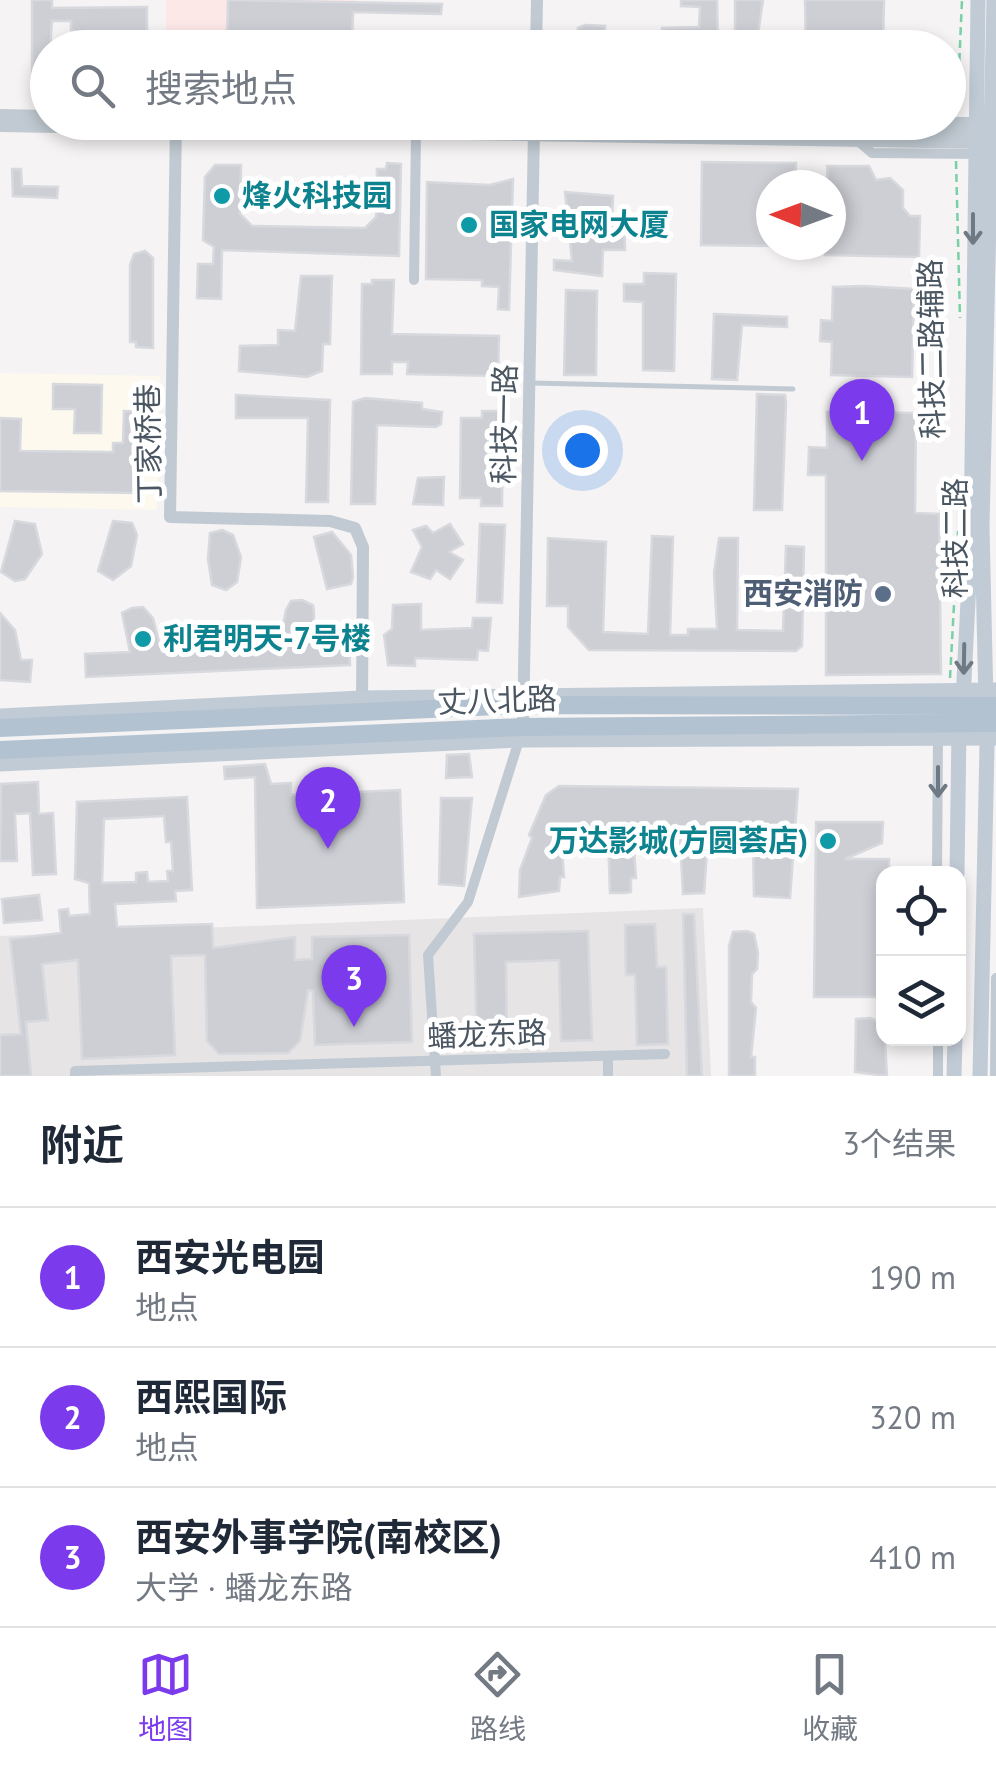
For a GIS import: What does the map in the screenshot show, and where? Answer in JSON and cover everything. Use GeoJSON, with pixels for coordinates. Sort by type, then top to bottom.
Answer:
{"type":"FeatureCollection","features":[{"type":"Feature","properties":{"kind":"main road","name":"科技二路"},"geometry":{"type":"LineString","coordinates":[[966,125],[978,0]]}},
{"type":"Feature","properties":{"kind":"main road","name":"科技二路"},"geometry":{"type":"LineString","coordinates":[[958,866],[976,713],[989,527],[994,0]]}},
{"type":"Feature","properties":{"kind":"main road","name":"科技二路"},"geometry":{"type":"LineString","coordinates":[[965,140],[980,1076]]}},
{"type":"Feature","properties":{"kind":"main road","name":"丈八北路"},"geometry":{"type":"LineString","coordinates":[[0,728],[362,705],[524,700],[976,713]]}},
{"type":"Feature","properties":{"kind":"main road"},"geometry":{"type":"LineString","coordinates":[[0,716],[362,705]]}},
{"type":"Feature","properties":{"kind":"main road","name":"丈八北路"},"geometry":{"type":"LineString","coordinates":[[0,750],[522,733],[938,732],[976,713]]}},
{"type":"Feature","properties":{"kind":"main road"},"geometry":{"type":"LineString","coordinates":[[0,764],[522,733]]}},
{"type":"Feature","properties":{"kind":"main road"},"geometry":{"type":"LineString","coordinates":[[954,1076],[955,1046]]}},
{"type":"Feature","properties":{"kind":"street"},"geometry":{"type":"LineString","coordinates":[[536,0],[536,30]]}},
{"type":"Feature","properties":{"kind":"street"},"geometry":{"type":"LineString","coordinates":[[0,115],[30,116]]}},
{"type":"Feature","properties":{"kind":"street"},"geometry":{"type":"LineString","coordinates":[[0,126],[30,126]]}},
{"type":"Feature","properties":{"kind":"street"},"geometry":{"type":"LineString","coordinates":[[966,135],[995,138]]}},
{"type":"Feature","properties":{"kind":"street"},"geometry":{"type":"LineString","coordinates":[[966,135],[995,138]]}},
{"type":"Feature","properties":{"kind":"street","name":"丁家桥巷"},"geometry":{"type":"LineString","coordinates":[[176,140],[170,517],[330,521],[355,528],[363,546],[362,705]]}},
{"type":"Feature","properties":{"kind":"street"},"geometry":{"type":"LineString","coordinates":[[414,280],[416,140]]}},
{"type":"Feature","properties":{"kind":"street","name":"科技一路"},"geometry":{"type":"LineString","coordinates":[[522,733],[534,140]]}},
{"type":"Feature","properties":{"kind":"street"},"geometry":{"type":"LineString","coordinates":[[865,140],[872,153],[939,140]]}},
{"type":"Feature","properties":{"kind":"street"},"geometry":{"type":"LineString","coordinates":[[937,866],[938,732]]}},
{"type":"Feature","properties":{"kind":"street"},"geometry":{"type":"LineString","coordinates":[[436,1076],[428,956],[468,902],[522,733]]}},
{"type":"Feature","properties":{"kind":"street"},"geometry":{"type":"LineString","coordinates":[[994,1076],[996,978]]}},
{"type":"Feature","properties":{"kind":"street"},"geometry":{"type":"LineString","coordinates":[[938,1046],[938,1076]]}},
{"type":"Feature","properties":{"kind":"street","name":"蟠龙东路"},"geometry":{"type":"LineString","coordinates":[[75,1076],[75,1071],[197,1073],[665,1054]]}},
{"type":"Feature","properties":{"kind":"street"},"geometry":{"type":"LineString","coordinates":[[608,1056],[608,1076]]}},
{"type":"Feature","properties":{"kind":"lane"},"geometry":{"type":"LineString","coordinates":[[530,383],[794,388]]}},
{"type":"Feature","properties":{"kind":"path","name":"科技二路辅路"},"geometry":{"type":"LineString","coordinates":[[962,0],[963,30]]}},
{"type":"Feature","properties":{"kind":"path","name":"科技二路辅路"},"geometry":{"type":"LineString","coordinates":[[960,322],[965,140]]}},
{"type":"Feature","properties":{"kind":"path"},"geometry":{"type":"LineString","coordinates":[[960,515],[952,590],[976,713]]}},
{"type":"Feature","properties":{"kind":"shaded area"},"geometry":{"type":"Polygon","coordinates":[[[166,0],[355,0],[354,30],[166,30],[166,0]]]}},
{"type":"Feature","properties":{"kind":"shaded area"},"geometry":{"type":"Polygon","coordinates":[[[0,373],[160,376],[157,510],[0,507],[0,373]]]}},
{"type":"Feature","properties":{"kind":"shaded area"},"geometry":{"type":"Polygon","coordinates":[[[703,908],[711,1076],[0,1076],[0,936],[703,908]]]}},
{"type":"Feature","properties":{"kind":"building"},"geometry":{"type":"Polygon","coordinates":[[[32,0],[52,0],[52,8],[147,7],[147,30],[71,30],[71,21],[52,21],[51,30],[32,30],[32,0]]]}},
{"type":"Feature","properties":{"kind":"building"},"geometry":{"type":"Polygon","coordinates":[[[228,0],[442,4],[441,14],[353,12],[352,30],[227,30],[228,0]]]}},
{"type":"Feature","properties":{"kind":"building"},"geometry":{"type":"Polygon","coordinates":[[[681,0],[717,0],[718,30],[662,30],[699,27],[700,7],[681,6],[681,0]]]}},
{"type":"Feature","properties":{"kind":"building"},"geometry":{"type":"Polygon","coordinates":[[[735,0],[763,0],[759,30],[735,30],[735,0]]]}},
{"type":"Feature","properties":{"kind":"building"},"geometry":{"type":"Polygon","coordinates":[[[805,0],[884,0],[883,30],[806,30],[805,0]]]}},
{"type":"Feature","properties":{"kind":"building"},"geometry":{"type":"Polygon","coordinates":[[[585,25],[605,26],[605,30],[578,28],[585,25]]]}},
{"type":"Feature","properties":{"kind":"building"},"geometry":{"type":"Polygon","coordinates":[[[702,162],[796,163],[796,170],[756,170],[756,246],[701,245],[702,162]]]}},
{"type":"Feature","properties":{"kind":"building","name":"烽火科技园"},"geometry":{"type":"Polygon","coordinates":[[[387,163],[401,164],[399,256],[222,250],[221,299],[197,298],[198,264],[213,264],[214,247],[203,240],[205,177],[215,165],[241,165],[240,214],[252,226],[365,228],[376,217],[377,169],[386,169],[387,163]]]}},
{"type":"Feature","properties":{"kind":"building"},"geometry":{"type":"Polygon","coordinates":[[[827,166],[869,166],[876,180],[890,178],[903,190],[903,208],[910,216],[920,216],[919,257],[846,255],[846,170],[827,170],[827,166]]]}},
{"type":"Feature","properties":{"kind":"building"},"geometry":{"type":"Polygon","coordinates":[[[12,169],[21,169],[22,186],[58,187],[57,198],[13,196],[12,169]]]}},
{"type":"Feature","properties":{"kind":"building","name":"国家电网大厦"},"geometry":{"type":"Polygon","coordinates":[[[513,179],[509,310],[498,309],[499,287],[482,286],[482,280],[426,279],[427,182],[490,185],[513,179]]]}},
{"type":"Feature","properties":{"kind":"building"},"geometry":{"type":"Polygon","coordinates":[[[565,192],[613,196],[612,220],[624,220],[625,250],[603,250],[602,276],[554,270],[554,260],[572,261],[565,192]]]}},
{"type":"Feature","properties":{"kind":"building"},"geometry":{"type":"Polygon","coordinates":[[[145,251],[153,258],[153,348],[136,347],[136,342],[130,342],[130,265],[134,254],[145,251]]]}},
{"type":"Feature","properties":{"kind":"building"},"geometry":{"type":"Polygon","coordinates":[[[644,273],[676,274],[674,371],[643,370],[643,302],[624,301],[624,284],[644,284],[644,273]]]}},
{"type":"Feature","properties":{"kind":"building"},"geometry":{"type":"Polygon","coordinates":[[[301,276],[332,276],[330,344],[323,344],[322,371],[307,377],[239,371],[240,346],[278,345],[278,330],[295,331],[301,276]]]}},
{"type":"Feature","properties":{"kind":"building"},"geometry":{"type":"Polygon","coordinates":[[[372,280],[394,280],[392,334],[499,336],[498,376],[407,374],[408,362],[392,362],[392,374],[361,374],[362,284],[372,284],[372,280]]]}},
{"type":"Feature","properties":{"kind":"building"},"geometry":{"type":"Polygon","coordinates":[[[833,287],[914,289],[912,377],[831,375],[832,342],[820,341],[821,320],[832,321],[833,287]]]}},
{"type":"Feature","properties":{"kind":"building"},"geometry":{"type":"Polygon","coordinates":[[[566,290],[597,291],[596,375],[564,375],[566,290]]]}},
{"type":"Feature","properties":{"kind":"building"},"geometry":{"type":"Polygon","coordinates":[[[714,314],[787,317],[787,327],[742,325],[737,380],[712,379],[714,314]]]}},
{"type":"Feature","properties":{"kind":"building"},"geometry":{"type":"Polygon","coordinates":[[[53,384],[102,385],[101,433],[74,433],[75,409],[53,409],[53,384]]]}},
{"type":"Feature","properties":{"kind":"building"},"geometry":{"type":"Polygon","coordinates":[[[757,394],[785,395],[782,510],[754,510],[757,394]]]}},
{"type":"Feature","properties":{"kind":"building"},"geometry":{"type":"Polygon","coordinates":[[[236,395],[330,400],[328,502],[306,502],[308,418],[236,418],[236,395]]]}},
{"type":"Feature","properties":{"kind":"building"},"geometry":{"type":"Polygon","coordinates":[[[365,398],[422,403],[422,409],[442,412],[441,424],[377,425],[375,504],[351,504],[353,402],[365,398]]]}},
{"type":"Feature","properties":{"kind":"building"},"geometry":{"type":"Polygon","coordinates":[[[124,411],[151,412],[150,470],[139,470],[138,493],[0,491],[0,418],[21,419],[20,451],[113,452],[113,443],[123,443],[124,411]]]}},
{"type":"Feature","properties":{"kind":"building"},"geometry":{"type":"Polygon","coordinates":[[[482,411],[503,411],[502,506],[481,506],[481,498],[460,498],[461,418],[482,418],[482,411]]]}},
{"type":"Feature","properties":{"kind":"building","name":"西安消防"},"geometry":{"type":"Polygon","coordinates":[[[827,412],[916,413],[915,513],[939,514],[941,674],[826,675],[826,475],[808,475],[809,447],[827,448],[827,412]]]}},
{"type":"Feature","properties":{"kind":"building"},"geometry":{"type":"Polygon","coordinates":[[[444,477],[443,505],[413,504],[418,478],[444,477]]]}},
{"type":"Feature","properties":{"kind":"building"},"geometry":{"type":"Polygon","coordinates":[[[15,521],[35,524],[42,554],[25,579],[15,581],[1,572],[15,521]]]}},
{"type":"Feature","properties":{"kind":"building"},"geometry":{"type":"Polygon","coordinates":[[[113,521],[132,523],[137,535],[131,566],[113,580],[98,571],[113,521]]]}},
{"type":"Feature","properties":{"kind":"building"},"geometry":{"type":"Polygon","coordinates":[[[450,524],[463,544],[449,552],[463,560],[450,579],[436,570],[430,579],[411,572],[422,547],[413,530],[426,526],[433,533],[450,524]]]}},
{"type":"Feature","properties":{"kind":"building"},"geometry":{"type":"Polygon","coordinates":[[[480,524],[505,525],[502,603],[477,602],[480,524]]]}},
{"type":"Feature","properties":{"kind":"building"},"geometry":{"type":"Polygon","coordinates":[[[222,530],[233,535],[241,557],[237,582],[226,590],[212,585],[208,559],[210,533],[222,530]]]}},
{"type":"Feature","properties":{"kind":"building"},"geometry":{"type":"Polygon","coordinates":[[[332,532],[351,555],[353,577],[351,584],[327,589],[314,537],[332,532]]]}},
{"type":"Feature","properties":{"kind":"building"},"geometry":{"type":"Polygon","coordinates":[[[652,536],[673,537],[670,635],[688,635],[688,629],[717,629],[714,573],[719,538],[738,538],[737,630],[783,631],[786,546],[804,547],[802,646],[796,651],[589,650],[568,627],[568,606],[547,606],[548,538],[606,542],[603,632],[648,634],[652,536]]]}},
{"type":"Feature","properties":{"kind":"building","name":"利君明天-7号楼"},"geometry":{"type":"Polygon","coordinates":[[[291,601],[313,605],[313,642],[349,640],[350,665],[86,677],[85,654],[130,652],[122,613],[132,608],[143,607],[153,618],[161,650],[279,644],[286,610],[291,601]]]}},
{"type":"Feature","properties":{"kind":"building"},"geometry":{"type":"Polygon","coordinates":[[[421,604],[421,630],[472,628],[473,618],[491,618],[488,651],[478,650],[477,660],[415,658],[415,666],[388,665],[384,635],[392,629],[393,605],[421,604]]]}},
{"type":"Feature","properties":{"kind":"building"},"geometry":{"type":"Polygon","coordinates":[[[0,613],[15,630],[21,660],[32,660],[30,682],[0,680],[0,613]]]}},
{"type":"Feature","properties":{"kind":"building"},"geometry":{"type":"Polygon","coordinates":[[[469,754],[472,777],[446,778],[447,755],[469,754]]]}},
{"type":"Feature","properties":{"kind":"building"},"geometry":{"type":"Polygon","coordinates":[[[265,764],[271,784],[291,783],[291,795],[400,790],[404,902],[257,908],[255,777],[225,779],[224,767],[265,764]]]}},
{"type":"Feature","properties":{"kind":"building"},"geometry":{"type":"Polygon","coordinates":[[[38,782],[39,814],[53,813],[56,874],[33,875],[30,813],[15,814],[17,861],[0,861],[1,784],[38,782]]]}},
{"type":"Feature","properties":{"kind":"building"},"geometry":{"type":"Polygon","coordinates":[[[559,786],[798,789],[790,898],[754,896],[753,839],[708,838],[704,893],[683,894],[680,837],[633,836],[636,878],[631,878],[631,892],[610,893],[608,836],[561,836],[564,877],[560,877],[559,891],[519,897],[520,870],[532,838],[529,835],[546,795],[559,786]]]}},
{"type":"Feature","properties":{"kind":"building"},"geometry":{"type":"Polygon","coordinates":[[[187,797],[192,890],[175,891],[176,901],[115,904],[117,927],[212,924],[213,948],[295,937],[295,960],[312,959],[312,937],[409,935],[412,1042],[315,1045],[313,991],[308,990],[300,1041],[288,1053],[219,1054],[207,1041],[205,955],[171,956],[175,1055],[82,1059],[78,960],[42,964],[48,1020],[26,1022],[31,1076],[0,1076],[0,1035],[21,1034],[10,939],[61,933],[59,910],[68,909],[69,916],[90,914],[89,883],[75,879],[77,802],[187,797]],[[164,816],[104,819],[102,883],[136,882],[136,873],[147,872],[148,882],[168,881],[167,871],[173,871],[171,842],[166,842],[164,816]]]}},
{"type":"Feature","properties":{"kind":"building"},"geometry":{"type":"Polygon","coordinates":[[[441,798],[472,798],[464,886],[439,884],[441,798]]]}},
{"type":"Feature","properties":{"kind":"building"},"geometry":{"type":"Polygon","coordinates":[[[816,822],[883,822],[882,843],[845,859],[889,859],[889,866],[876,866],[876,997],[814,997],[816,822]]]}},
{"type":"Feature","properties":{"kind":"building"},"geometry":{"type":"Polygon","coordinates":[[[39,895],[42,920],[4,923],[2,899],[39,895]]]}},
{"type":"Feature","properties":{"kind":"building"},"geometry":{"type":"Polygon","coordinates":[[[683,914],[694,914],[702,1076],[687,1076],[683,914]]]}},
{"type":"Feature","properties":{"kind":"building"},"geometry":{"type":"Polygon","coordinates":[[[655,924],[657,967],[666,967],[668,1044],[637,1045],[635,975],[626,975],[625,925],[655,924]]]}},
{"type":"Feature","properties":{"kind":"building"},"geometry":{"type":"Polygon","coordinates":[[[588,931],[592,1040],[561,1041],[559,960],[506,962],[507,1042],[477,1043],[474,934],[588,931]]]}},
{"type":"Feature","properties":{"kind":"building"},"geometry":{"type":"Polygon","coordinates":[[[733,932],[754,934],[758,953],[751,1002],[756,1008],[751,1057],[755,1057],[755,1076],[729,1076],[729,946],[733,932]]]}},
{"type":"Feature","properties":{"kind":"building"},"geometry":{"type":"Polygon","coordinates":[[[856,1019],[876,1021],[876,1046],[885,1046],[887,1076],[855,1072],[856,1019]]]}},
{"type":"Feature","properties":{"kind":"place","name":"烽火科技园"},"geometry":{"type":"Point","coordinates":[222,196]}},
{"type":"Feature","properties":{"kind":"place","name":"国家电网大厦"},"geometry":{"type":"Point","coordinates":[469,225]}},
{"type":"Feature","properties":{"kind":"place","name":"西安光电园"},"geometry":{"type":"Point","coordinates":[862,461]}},
{"type":"Feature","properties":{"kind":"place","name":"西安消防"},"geometry":{"type":"Point","coordinates":[883,594]}},
{"type":"Feature","properties":{"kind":"place","name":"利君明天-7号楼"},"geometry":{"type":"Point","coordinates":[143,639]}},
{"type":"Feature","properties":{"kind":"place","name":"万达影城(方圆荟店)"},"geometry":{"type":"Point","coordinates":[828,841]}},
{"type":"Feature","properties":{"kind":"place","name":"西熙国际"},"geometry":{"type":"Point","coordinates":[328,849]}},
{"type":"Feature","properties":{"kind":"place","name":"西安外事学院(南校区)"},"geometry":{"type":"Point","coordinates":[354,1027]}}]}
